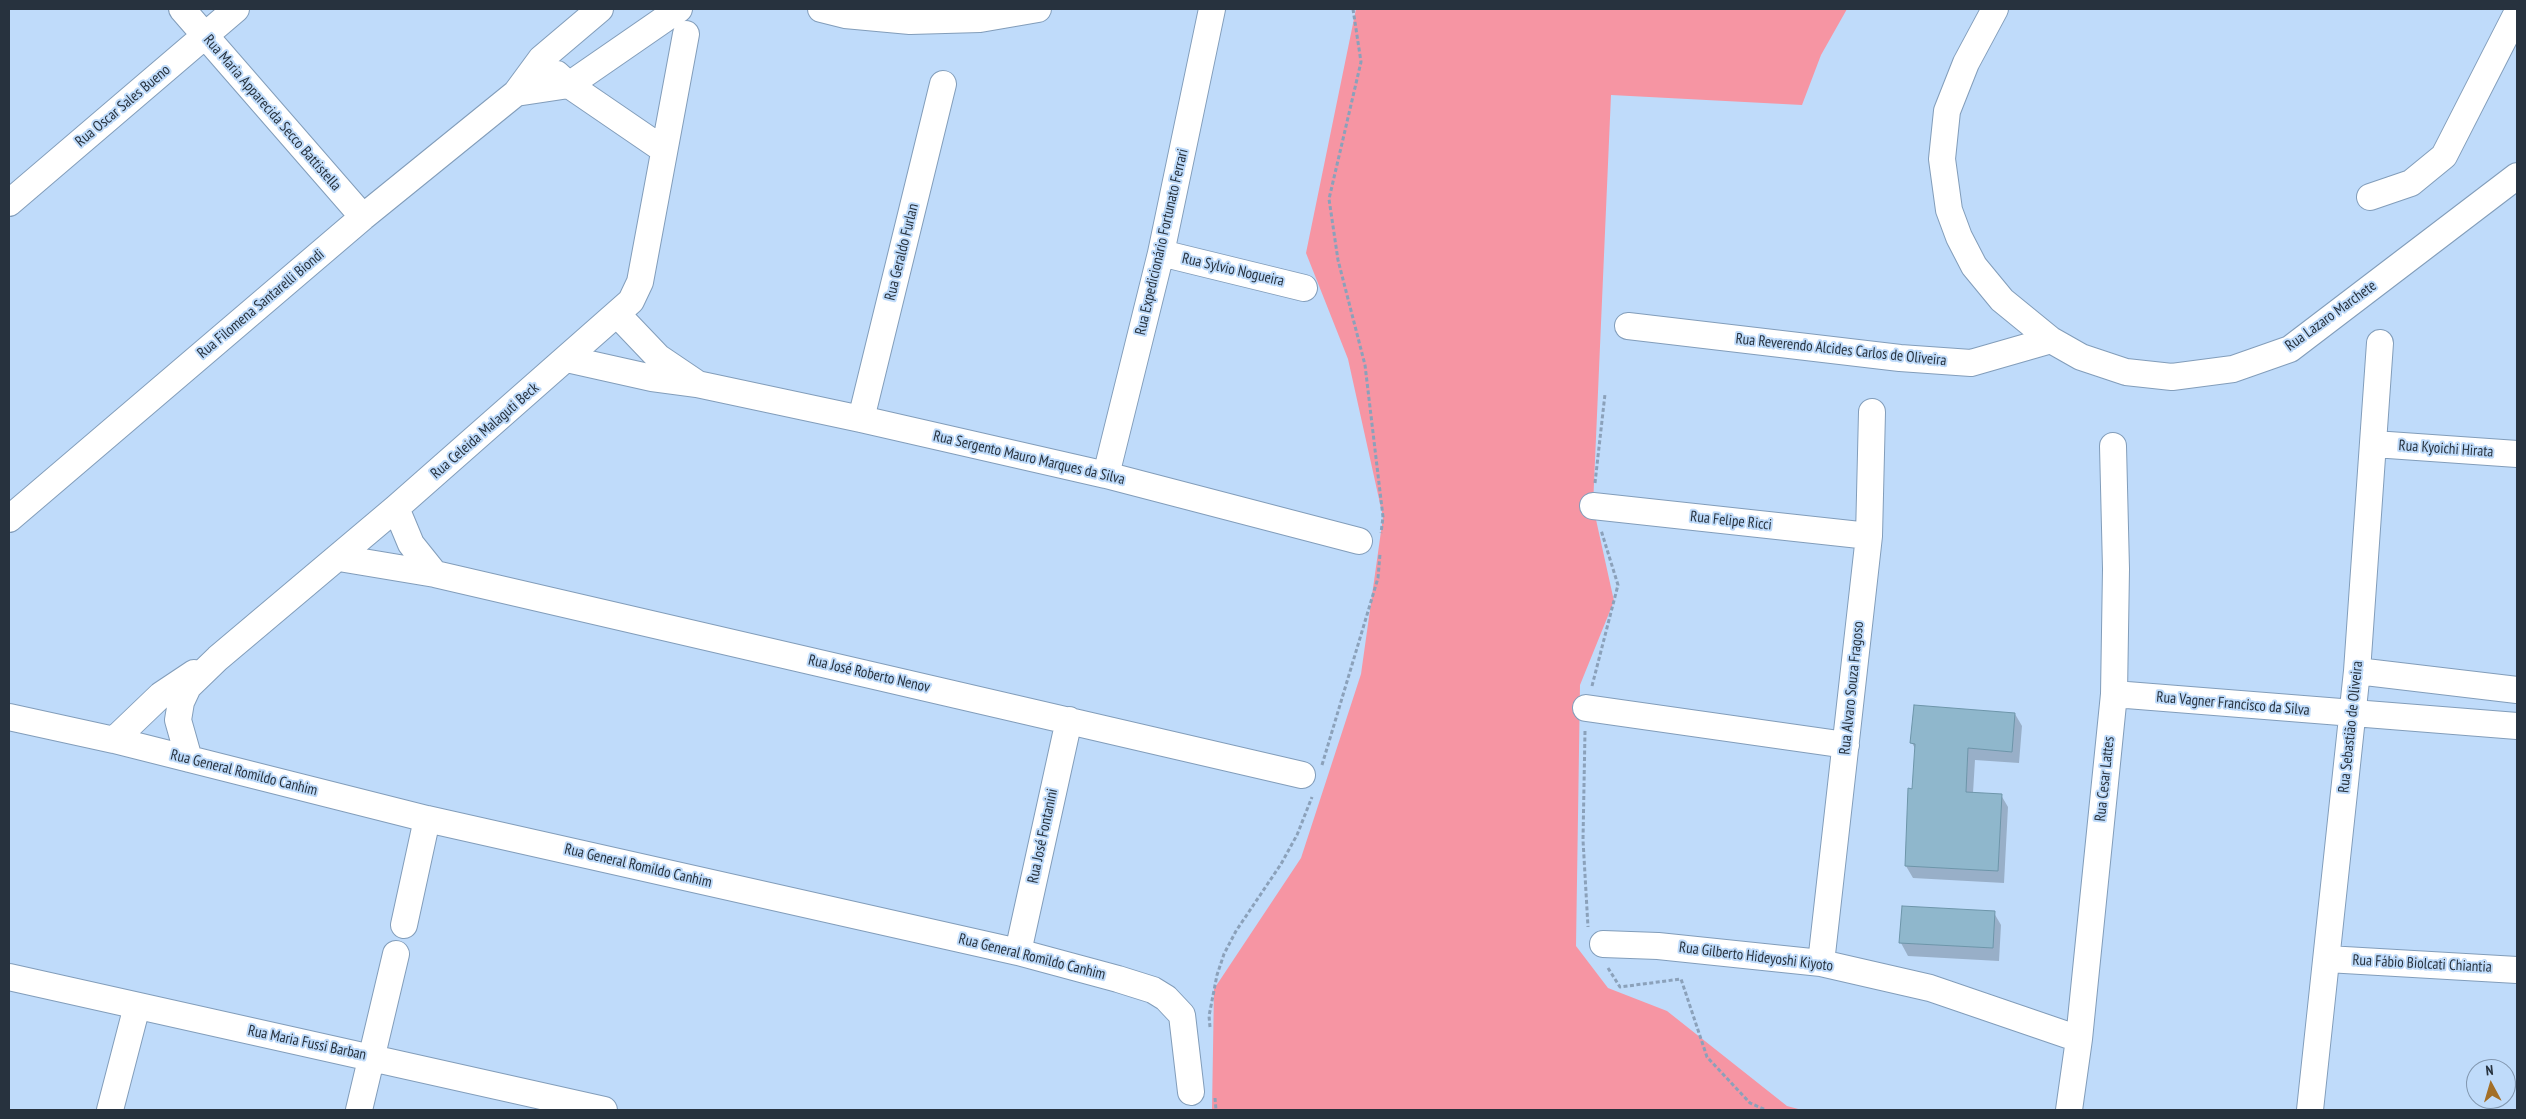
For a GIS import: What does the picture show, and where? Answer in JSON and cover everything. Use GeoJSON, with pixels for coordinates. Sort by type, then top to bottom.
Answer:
{"type":"FeatureCollection","features":[{"type":"Feature","properties":{"kind":"street","name":"Rua Maria Apparecida Secco Battistella"},"geometry":{"type":"LineString","coordinates":[[182,9],[363,217]]}},
{"type":"Feature","properties":{"kind":"street","name":"Rua Oscar Sales Bueno"},"geometry":{"type":"LineString","coordinates":[[9,203],[236,9]]}},
{"type":"Feature","properties":{"kind":"street","name":"Rua Filomena Santarelli Biondi"},"geometry":{"type":"LineString","coordinates":[[9,519],[363,217],[516,93],[541,59],[600,9]]}},
{"type":"Feature","properties":{"kind":"street"},"geometry":{"type":"LineString","coordinates":[[516,93],[570,85],[679,9]]}},
{"type":"Feature","properties":{"kind":"street"},"geometry":{"type":"LineString","coordinates":[[821,9],[845,15],[910,21],[980,19],[1038,9]]}},
{"type":"Feature","properties":{"kind":"street","name":"Rua Expedicionário Fortunato Ferrari"},"geometry":{"type":"LineString","coordinates":[[1106,475],[1161,253],[1212,9]]}},
{"type":"Feature","properties":{"kind":"street","name":"Rua Lazaro Marchete"},"geometry":{"type":"LineString","coordinates":[[1995,9],[1966,63],[1947,111],[1942,159],[1949,210],[1959,237],[1974,266],[2002,300],[2051,340],[2081,357],[2126,372],[2172,377],[2234,369],[2290,349],[2517,176]]}},
{"type":"Feature","properties":{"kind":"street"},"geometry":{"type":"LineString","coordinates":[[2370,197],[2412,183],[2444,156],[2517,13]]}},
{"type":"Feature","properties":{"kind":"street","name":"Rua Celeida Malaguti Beck"},"geometry":{"type":"LineString","coordinates":[[188,759],[178,720],[181,702],[188,687],[218,658],[339,558],[631,301],[640,282],[686,34]]}},
{"type":"Feature","properties":{"kind":"street"},"geometry":{"type":"LineString","coordinates":[[541,59],[570,85],[664,150]]}},
{"type":"Feature","properties":{"kind":"street","name":"Rua Geraldo Furlan"},"geometry":{"type":"LineString","coordinates":[[862,419],[943,84]]}},
{"type":"Feature","properties":{"kind":"street","name":"Rua Sylvio Nogueira"},"geometry":{"type":"LineString","coordinates":[[1161,253],[1304,288]]}},
{"type":"Feature","properties":{"kind":"street","name":"Rua Sergento Mauro Marques da Silva"},"geometry":{"type":"LineString","coordinates":[[617,314],[658,356],[697,384]]}},
{"type":"Feature","properties":{"kind":"street","name":"Rua Reverendo Alcides Carlos de Oliveira"},"geometry":{"type":"LineString","coordinates":[[1628,326],[1900,358],[1971,363],[2051,340]]}},
{"type":"Feature","properties":{"kind":"street","name":"Rua Sebastião de Oliveira"},"geometry":{"type":"LineString","coordinates":[[2310,1110],[2357,671],[2380,343]]}},
{"type":"Feature","properties":{"kind":"street","name":"Rua Sergento Mauro Marques da Silva"},"geometry":{"type":"LineString","coordinates":[[567,359],[652,378],[697,384],[862,419],[1106,475],[1374,543]]}},
{"type":"Feature","properties":{"kind":"street","name":"Rua Alvaro Souza Fragoso"},"geometry":{"type":"LineString","coordinates":[[1820,963],[1869,536],[1872,412]]}},
{"type":"Feature","properties":{"kind":"street","name":"Rua Kyoichi Hirata"},"geometry":{"type":"LineString","coordinates":[[2374,444],[2517,454]]}},
{"type":"Feature","properties":{"kind":"street","name":"Rua Cesar Lattes"},"geometry":{"type":"LineString","coordinates":[[2069,1110],[2079,1039],[2114,694],[2116,568],[2113,446]]}},
{"type":"Feature","properties":{"kind":"street","name":"Rua Felipe Ricci"},"geometry":{"type":"LineString","coordinates":[[1593,506],[1869,536]]}},
{"type":"Feature","properties":{"kind":"street"},"geometry":{"type":"LineString","coordinates":[[396,508],[411,544],[435,574]]}},
{"type":"Feature","properties":{"kind":"street","name":"Rua José Roberto Nenov"},"geometry":{"type":"LineString","coordinates":[[339,558],[435,574],[1313,777]]}},
{"type":"Feature","properties":{"kind":"street","name":"Rua Celeida Malaguti Beck"},"geometry":{"type":"LineString","coordinates":[[114,740],[161,695],[218,658]]}},
{"type":"Feature","properties":{"kind":"street"},"geometry":{"type":"LineString","coordinates":[[2357,671],[2517,690]]}},
{"type":"Feature","properties":{"kind":"street","name":"Rua Vagner Francisco da Silva"},"geometry":{"type":"LineString","coordinates":[[2114,694],[2517,726]]}},
{"type":"Feature","properties":{"kind":"street"},"geometry":{"type":"LineString","coordinates":[[1586,708],[1846,745]]}},
{"type":"Feature","properties":{"kind":"street","name":"Rua General Romildo Canhim"},"geometry":{"type":"LineString","coordinates":[[9,717],[114,740],[427,818],[1018,952],[1118,978],[1166,998],[1182,1016],[1203,1092]]}},
{"type":"Feature","properties":{"kind":"street","name":"Rua José Fontanini"},"geometry":{"type":"LineString","coordinates":[[1018,952],[1069,720]]}},
{"type":"Feature","properties":{"kind":"street"},"geometry":{"type":"LineString","coordinates":[[404,925],[427,818]]}},
{"type":"Feature","properties":{"kind":"street","name":"Rua Gilberto Hideyoshi Kiyoto"},"geometry":{"type":"LineString","coordinates":[[1598,947],[1658,946],[1820,963],[1930,988],[2079,1039]]}},
{"type":"Feature","properties":{"kind":"street"},"geometry":{"type":"LineString","coordinates":[[359,1110],[396,954]]}},
{"type":"Feature","properties":{"kind":"street","name":"Rua Fábio Biolcati Chiantia"},"geometry":{"type":"LineString","coordinates":[[2327,959],[2517,970]]}},
{"type":"Feature","properties":{"kind":"street","name":"Rua Maria Fussi Barban"},"geometry":{"type":"LineString","coordinates":[[9,977],[372,1057],[593,1109]]}},
{"type":"Feature","properties":{"kind":"street"},"geometry":{"type":"LineString","coordinates":[[110,1110],[137,1006]]}},
{"type":"Feature","properties":{"kind":"path"},"geometry":{"type":"LineString","coordinates":[[1210,1035],[1209,1016],[1217,975],[1224,954],[1236,931],[1281,864],[1297,835],[1313,777],[1378,578],[1374,543],[1383,517],[1365,365],[1338,260],[1329,199],[1361,62],[1353,9]]}},
{"type":"Feature","properties":{"kind":"path"},"geometry":{"type":"LineString","coordinates":[[1605,394],[1593,506],[1618,585],[1586,708],[1583,840],[1598,947],[1620,987],[1681,979],[1707,1058],[1750,1103],[1766,1110]]}},
{"type":"Feature","properties":{"kind":"path"},"geometry":{"type":"LineString","coordinates":[[1203,1092],[1216,1110]]}},
{"type":"Feature","properties":{"kind":"shaded area"},"geometry":{"type":"Polygon","coordinates":[[[1356,9],[1847,9],[1821,55],[1802,105],[1611,95],[1593,506],[1614,601],[1580,685],[1576,946],[1608,988],[1667,1011],[1787,1106],[1802,1110],[1212,1110],[1214,989],[1301,858],[1361,674],[1383,517],[1348,359],[1306,253],[1356,9]]]}},
{"type":"Feature","properties":{"kind":"building"},"geometry":{"type":"Polygon","coordinates":[[[1914,705],[2015,713],[2012,752],[1968,748],[1966,792],[2002,794],[1998,871],[1905,866],[1908,788],[1912,789],[1915,744],[1910,743],[1914,705]]]}},
{"type":"Feature","properties":{"kind":"building"},"geometry":{"type":"Polygon","coordinates":[[[1902,906],[1995,911],[1993,948],[1899,943],[1902,906]]]}}]}
